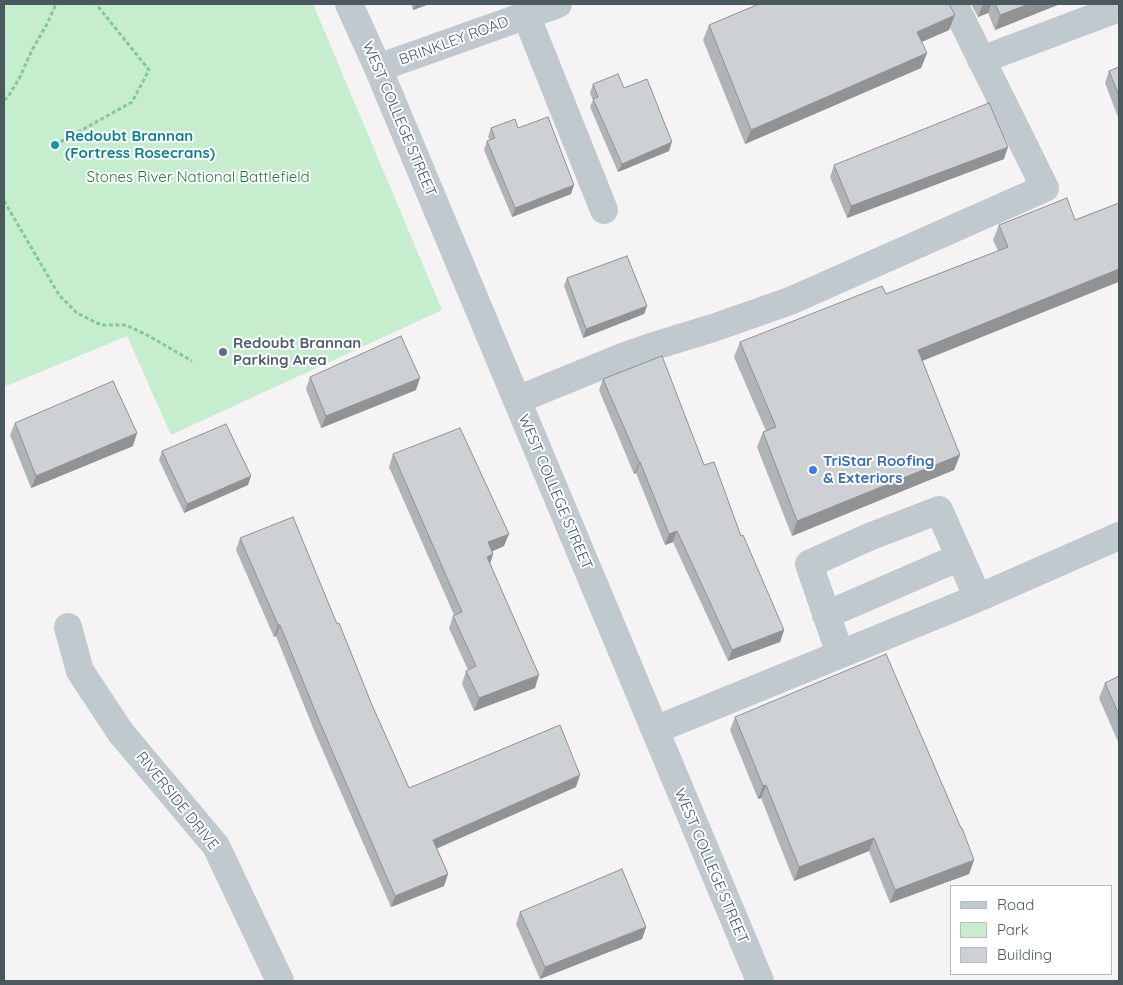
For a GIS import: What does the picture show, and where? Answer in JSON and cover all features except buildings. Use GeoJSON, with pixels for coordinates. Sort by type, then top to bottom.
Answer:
{"type":"FeatureCollection","features":[{"type":"Feature","properties":{"kind":"street","name":"WEST COLLEGE STREET"},"geometry":{"type":"LineString","coordinates":[[349,4],[378,68],[760,981]]}},
{"type":"Feature","properties":{"kind":"street","name":"BRINKLEY ROAD"},"geometry":{"type":"LineString","coordinates":[[378,68],[558,4]]}},
{"type":"Feature","properties":{"kind":"street"},"geometry":{"type":"LineString","coordinates":[[516,400],[625,356],[790,301],[1045,188],[954,4]]}},
{"type":"Feature","properties":{"kind":"street"},"geometry":{"type":"LineString","coordinates":[[981,60],[1114,10],[1112,4]]}},
{"type":"Feature","properties":{"kind":"street"},"geometry":{"type":"LineString","coordinates":[[526,15],[604,210]]}},
{"type":"Feature","properties":{"kind":"street"},"geometry":{"type":"LineString","coordinates":[[840,654],[810,564],[869,537],[939,510],[978,598]]}},
{"type":"Feature","properties":{"kind":"street"},"geometry":{"type":"LineString","coordinates":[[655,730],[978,598],[1119,536]]}},
{"type":"Feature","properties":{"kind":"street"},"geometry":{"type":"LineString","coordinates":[[826,615],[960,557]]}},
{"type":"Feature","properties":{"kind":"street","name":"RIVERSIDE DRIVE"},"geometry":{"type":"LineString","coordinates":[[68,627],[80,671],[121,733],[216,846],[280,981]]}},
{"type":"Feature","properties":{"kind":"path"},"geometry":{"type":"LineString","coordinates":[[4,100],[8,97],[20,77],[56,4]]}},
{"type":"Feature","properties":{"kind":"path"},"geometry":{"type":"LineString","coordinates":[[55,145],[132,102],[149,70],[96,4],[92,4]]}},
{"type":"Feature","properties":{"kind":"path"},"geometry":{"type":"LineString","coordinates":[[4,201],[59,295],[77,313],[101,325],[126,325],[192,361]]}},
{"type":"Feature","properties":{"kind":"green space","name":"Stones River National Battlefield"},"geometry":{"type":"Polygon","coordinates":[[[4,4],[313,4],[442,310],[171,435],[127,336],[4,387],[4,4]]]}},
{"type":"Feature","properties":{"kind":"place","name":"Redoubt Brannan (Fortress Rosecrans)"},"geometry":{"type":"Point","coordinates":[55,145]}},
{"type":"Feature","properties":{"kind":"place","name":"Redoubt Brannan Parking Area"},"geometry":{"type":"Point","coordinates":[223,352]}},
{"type":"Feature","properties":{"kind":"place","name":"TriStar Roofing & Exteriors"},"geometry":{"type":"Point","coordinates":[813,470]}}]}
